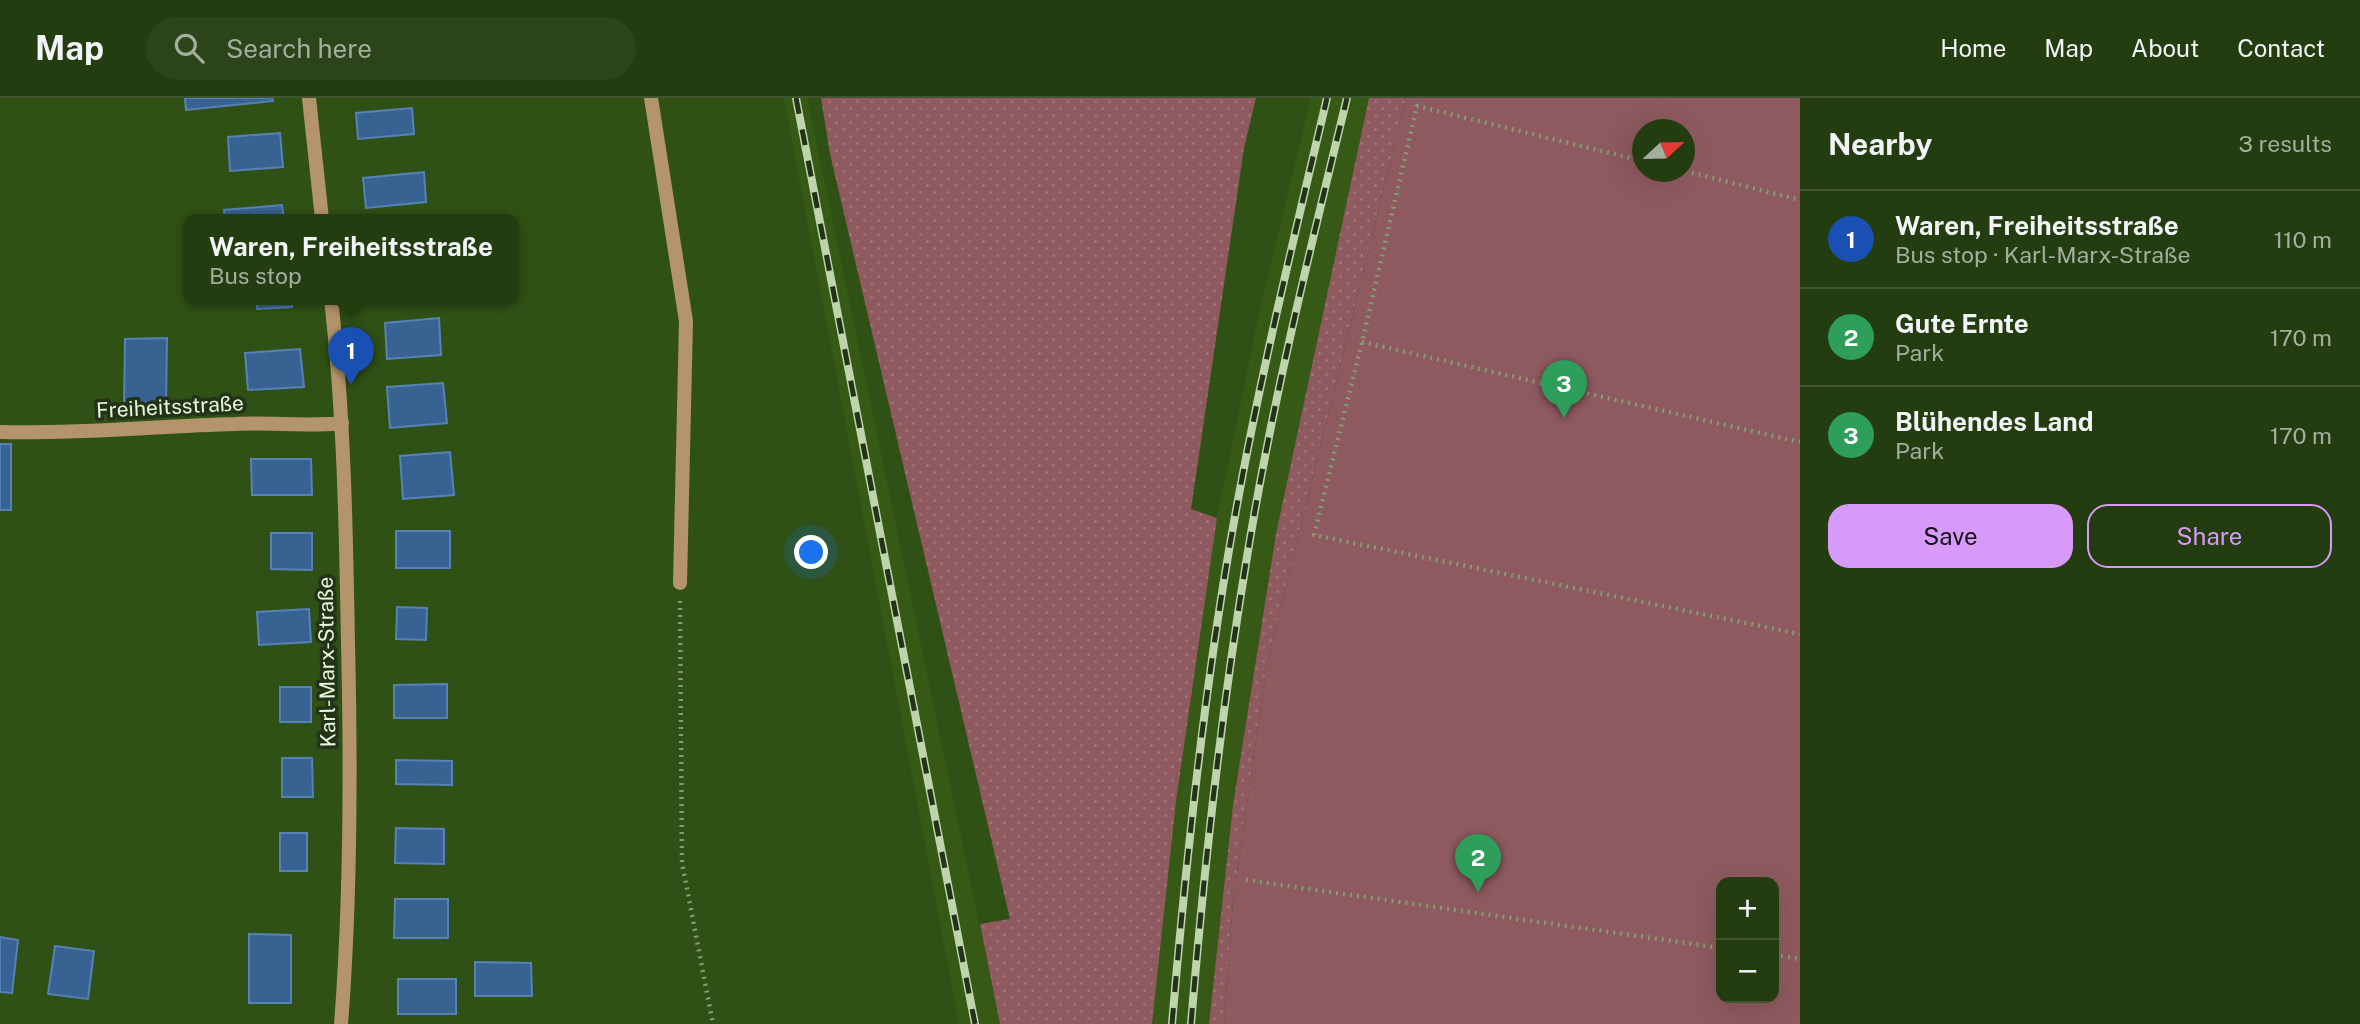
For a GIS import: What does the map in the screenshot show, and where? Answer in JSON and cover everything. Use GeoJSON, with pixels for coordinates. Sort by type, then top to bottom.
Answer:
{"type":"FeatureCollection","features":[{"type":"Feature","properties":{"kind":"street"},"geometry":{"type":"LineString","coordinates":[[309,98],[322,214]]}},
{"type":"Feature","properties":{"kind":"street"},"geometry":{"type":"LineString","coordinates":[[651,98],[685,321],[680,583]]}},
{"type":"Feature","properties":{"kind":"street","name":"Karl-Marx-Straße"},"geometry":{"type":"LineString","coordinates":[[332,305],[342,423],[349,741],[349,877],[341,1024]]}},
{"type":"Feature","properties":{"kind":"street","name":"Freiheitsstraße"},"geometry":{"type":"LineString","coordinates":[[0,432],[87,432],[275,423],[316,426],[342,423]]}},
{"type":"Feature","properties":{"kind":"path"},"geometry":{"type":"LineString","coordinates":[[1632,158],[1416,106],[1314,535],[1800,634]]}},
{"type":"Feature","properties":{"kind":"path"},"geometry":{"type":"LineString","coordinates":[[1695,174],[1800,200]]}},
{"type":"Feature","properties":{"kind":"path"},"geometry":{"type":"LineString","coordinates":[[1362,342],[1800,442]]}},
{"type":"Feature","properties":{"kind":"path"},"geometry":{"type":"LineString","coordinates":[[680,583],[682,863],[713,1024]]}},
{"type":"Feature","properties":{"kind":"path"},"geometry":{"type":"LineString","coordinates":[[1246,880],[1716,947]]}},
{"type":"Feature","properties":{"kind":"path"},"geometry":{"type":"LineString","coordinates":[[1779,956],[1800,959]]}},
{"type":"Feature","properties":{"kind":"shaded area"},"geometry":{"type":"Polygon","coordinates":[[[784,98],[807,98],[1000,1024],[959,1024],[784,98]]]}},
{"type":"Feature","properties":{"kind":"shaded area"},"geometry":{"type":"Polygon","coordinates":[[[821,98],[1256,98],[1244,148],[1191,509],[1217,518],[1176,801],[1152,1024],[1000,1024],[980,924],[1010,919],[830,154],[821,98]]]}},
{"type":"Feature","properties":{"kind":"shaded area"},"geometry":{"type":"Polygon","coordinates":[[[1311,98],[1369,98],[1276,534],[1233,805],[1209,1024],[1152,1024],[1176,801],[1217,518],[1261,304],[1311,98]]]}},
{"type":"Feature","properties":{"kind":"shaded area"},"geometry":{"type":"Polygon","coordinates":[[[1369,98],[1406,98],[1267,664],[1233,902],[1224,1024],[1209,1024],[1233,805],[1276,534],[1369,98]]]}},
{"type":"Feature","properties":{"kind":"shaded area"},"geometry":{"type":"Polygon","coordinates":[[[1406,98],[1800,98],[1800,1024],[1224,1024],[1233,902],[1267,664],[1406,98]]]}},
{"type":"Feature","properties":{"kind":"building"},"geometry":{"type":"Polygon","coordinates":[[[185,98],[272,98],[273,101],[186,110],[185,98]]]}},
{"type":"Feature","properties":{"kind":"building"},"geometry":{"type":"Polygon","coordinates":[[[412,108],[414,134],[358,139],[356,113],[412,108]]]}},
{"type":"Feature","properties":{"kind":"building"},"geometry":{"type":"Polygon","coordinates":[[[280,133],[283,167],[230,171],[228,137],[280,133]]]}},
{"type":"Feature","properties":{"kind":"building"},"geometry":{"type":"Polygon","coordinates":[[[424,172],[426,202],[366,208],[363,178],[424,172]]]}},
{"type":"Feature","properties":{"kind":"building"},"geometry":{"type":"Polygon","coordinates":[[[282,205],[283,214],[224,214],[224,210],[282,205]]]}},
{"type":"Feature","properties":{"kind":"building"},"geometry":{"type":"Polygon","coordinates":[[[257,305],[292,305],[292,307],[257,309],[257,305]]]}},
{"type":"Feature","properties":{"kind":"building"},"geometry":{"type":"Polygon","coordinates":[[[439,318],[441,355],[387,359],[385,323],[439,318]]]}},
{"type":"Feature","properties":{"kind":"building"},"geometry":{"type":"Polygon","coordinates":[[[167,338],[166,402],[124,404],[125,339],[167,338]]]}},
{"type":"Feature","properties":{"kind":"building"},"geometry":{"type":"Polygon","coordinates":[[[300,349],[304,387],[248,390],[245,353],[300,349]]]}},
{"type":"Feature","properties":{"kind":"building"},"geometry":{"type":"Polygon","coordinates":[[[443,383],[447,423],[390,428],[387,387],[443,383]]]}},
{"type":"Feature","properties":{"kind":"building"},"geometry":{"type":"Polygon","coordinates":[[[0,444],[11,444],[11,510],[0,510],[0,444]]]}},
{"type":"Feature","properties":{"kind":"building"},"geometry":{"type":"Polygon","coordinates":[[[450,452],[454,495],[403,499],[400,456],[450,452]]]}},
{"type":"Feature","properties":{"kind":"building"},"geometry":{"type":"Polygon","coordinates":[[[251,459],[311,459],[312,495],[252,495],[251,459]]]}},
{"type":"Feature","properties":{"kind":"building"},"geometry":{"type":"Polygon","coordinates":[[[396,531],[450,531],[450,568],[396,568],[396,531]]]}},
{"type":"Feature","properties":{"kind":"building"},"geometry":{"type":"Polygon","coordinates":[[[271,533],[312,533],[312,570],[271,569],[271,533]]]}},
{"type":"Feature","properties":{"kind":"building"},"geometry":{"type":"Polygon","coordinates":[[[397,607],[427,608],[426,640],[396,639],[397,607]]]}},
{"type":"Feature","properties":{"kind":"building"},"geometry":{"type":"Polygon","coordinates":[[[309,609],[311,642],[259,645],[257,612],[309,609]]]}},
{"type":"Feature","properties":{"kind":"building"},"geometry":{"type":"Polygon","coordinates":[[[447,684],[447,718],[394,718],[394,685],[447,684]]]}},
{"type":"Feature","properties":{"kind":"building"},"geometry":{"type":"Polygon","coordinates":[[[280,687],[311,687],[311,722],[280,722],[280,687]]]}},
{"type":"Feature","properties":{"kind":"building"},"geometry":{"type":"Polygon","coordinates":[[[282,758],[312,758],[313,797],[282,797],[282,758]]]}},
{"type":"Feature","properties":{"kind":"building"},"geometry":{"type":"Polygon","coordinates":[[[396,760],[452,761],[452,785],[396,784],[396,760]]]}},
{"type":"Feature","properties":{"kind":"building"},"geometry":{"type":"Polygon","coordinates":[[[396,828],[444,829],[444,864],[395,863],[396,828]]]}},
{"type":"Feature","properties":{"kind":"building"},"geometry":{"type":"Polygon","coordinates":[[[280,833],[307,833],[307,871],[280,871],[280,833]]]}},
{"type":"Feature","properties":{"kind":"building"},"geometry":{"type":"Polygon","coordinates":[[[395,899],[448,899],[448,938],[394,938],[395,899]]]}},
{"type":"Feature","properties":{"kind":"building"},"geometry":{"type":"Polygon","coordinates":[[[249,934],[291,935],[291,1003],[249,1003],[249,934]]]}},
{"type":"Feature","properties":{"kind":"building"},"geometry":{"type":"Polygon","coordinates":[[[0,937],[18,940],[12,993],[0,992],[0,937]]]}},
{"type":"Feature","properties":{"kind":"building"},"geometry":{"type":"Polygon","coordinates":[[[55,946],[94,951],[88,999],[48,994],[55,946]]]}},
{"type":"Feature","properties":{"kind":"building"},"geometry":{"type":"Polygon","coordinates":[[[475,962],[531,963],[532,996],[475,996],[475,962]]]}},
{"type":"Feature","properties":{"kind":"building"},"geometry":{"type":"Polygon","coordinates":[[[398,979],[456,979],[456,1014],[398,1014],[398,979]]]}},
{"type":"Feature","properties":{"kind":"railway"},"geometry":{"type":"LineString","coordinates":[[796,98],[975,1024]]}},
{"type":"Feature","properties":{"kind":"railway"},"geometry":{"type":"LineString","coordinates":[[1172,1024],[1194,795],[1226,568],[1260,391],[1327,98]]}},
{"type":"Feature","properties":{"kind":"railway"},"geometry":{"type":"LineString","coordinates":[[1191,1024],[1214,790],[1247,557],[1280,384],[1347,98]]}},
{"type":"Feature","properties":{"kind":"place","name":"Waren, Freiheitsstraße"},"geometry":{"type":"Point","coordinates":[351,385]}},
{"type":"Feature","properties":{"kind":"place","name":"Blühendes Land"},"geometry":{"type":"Point","coordinates":[1564,418]}},
{"type":"Feature","properties":{"kind":"place","name":"Gute Ernte"},"geometry":{"type":"Point","coordinates":[1478,892]}}]}
